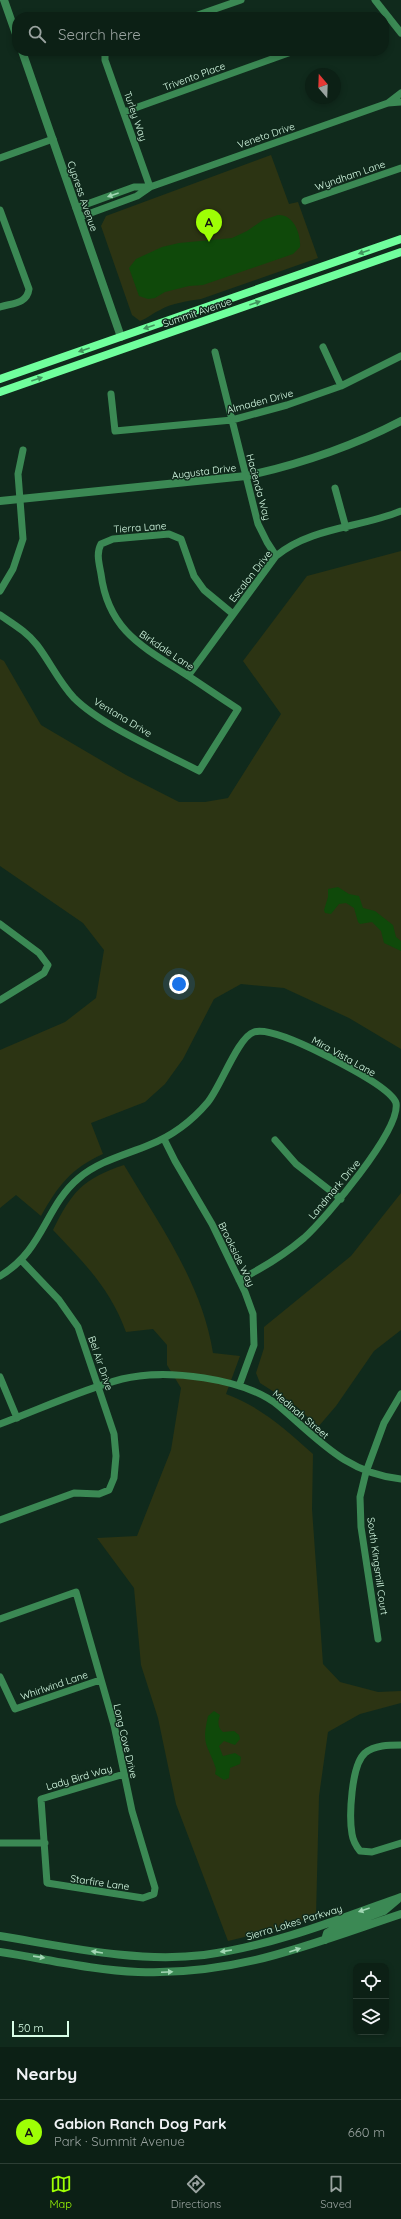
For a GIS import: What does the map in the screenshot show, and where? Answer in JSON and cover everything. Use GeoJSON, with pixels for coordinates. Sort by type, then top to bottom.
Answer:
{"type":"FeatureCollection","features":[{"type":"Feature","properties":{"kind":"main road","name":"Summit Avenue"},"geometry":{"type":"LineString","coordinates":[[0,379],[401,240]]}},
{"type":"Feature","properties":{"kind":"main road","name":"Summit Avenue"},"geometry":{"type":"LineString","coordinates":[[0,392],[401,252]]}},
{"type":"Feature","properties":{"kind":"street"},"geometry":{"type":"LineString","coordinates":[[4,0],[12,23]]}},
{"type":"Feature","properties":{"kind":"street"},"geometry":{"type":"LineString","coordinates":[[206,12],[241,0]]}},
{"type":"Feature","properties":{"kind":"street"},"geometry":{"type":"LineString","coordinates":[[375,0],[384,12]]}},
{"type":"Feature","properties":{"kind":"street"},"geometry":{"type":"LineString","coordinates":[[389,18],[401,33]]}},
{"type":"Feature","properties":{"kind":"street","name":"Cypress Avenue"},"geometry":{"type":"LineString","coordinates":[[24,56],[125,348]]}},
{"type":"Feature","properties":{"kind":"street","name":"Turley Way"},"geometry":{"type":"LineString","coordinates":[[105,56],[105,60],[150,187]]}},
{"type":"Feature","properties":{"kind":"street","name":"Trivento Place"},"geometry":{"type":"LineString","coordinates":[[124,112],[280,56]]}},
{"type":"Feature","properties":{"kind":"street","name":"Veneto Drive"},"geometry":{"type":"LineString","coordinates":[[388,103],[401,93]]}},
{"type":"Feature","properties":{"kind":"street","name":"Veneto Drive"},"geometry":{"type":"LineString","coordinates":[[80,217],[137,196],[150,187],[388,103],[401,102]]}},
{"type":"Feature","properties":{"kind":"street"},"geometry":{"type":"LineString","coordinates":[[0,158],[52,139]]}},
{"type":"Feature","properties":{"kind":"street","name":"Wyndham Lane"},"geometry":{"type":"LineString","coordinates":[[305,201],[401,168]]}},
{"type":"Feature","properties":{"kind":"street","name":"Veneto Drive"},"geometry":{"type":"LineString","coordinates":[[76,208],[134,187],[150,187]]}},
{"type":"Feature","properties":{"kind":"street"},"geometry":{"type":"LineString","coordinates":[[0,210],[28,284],[28,295],[24,300],[0,307]]}},
{"type":"Feature","properties":{"kind":"street"},"geometry":{"type":"LineString","coordinates":[[323,347],[341,386]]}},
{"type":"Feature","properties":{"kind":"street","name":"Hacienda Way"},"geometry":{"type":"LineString","coordinates":[[215,352],[260,528],[276,556]]}},
{"type":"Feature","properties":{"kind":"street","name":"Almaden Drive"},"geometry":{"type":"LineString","coordinates":[[111,394],[114,431],[232,420],[287,405],[341,386],[401,356]]}},
{"type":"Feature","properties":{"kind":"street","name":"Augusta Drive"},"geometry":{"type":"LineString","coordinates":[[0,501],[246,476],[278,469],[328,454],[401,421]]}},
{"type":"Feature","properties":{"kind":"street"},"geometry":{"type":"LineString","coordinates":[[0,591],[13,570],[23,539],[18,474],[23,450]]}},
{"type":"Feature","properties":{"kind":"street"},"geometry":{"type":"LineString","coordinates":[[335,488],[346,528]]}},
{"type":"Feature","properties":{"kind":"street","name":"Escalon Drive"},"geometry":{"type":"LineString","coordinates":[[188,676],[276,556],[303,539],[346,528],[401,510]]}},
{"type":"Feature","properties":{"kind":"street","name":"Tierra Lane"},"geometry":{"type":"LineString","coordinates":[[101,544],[113,539],[169,534],[181,539],[194,576],[204,590],[233,614]]}},
{"type":"Feature","properties":{"kind":"street","name":"Birkdale Lane"},"geometry":{"type":"LineString","coordinates":[[101,544],[98,552],[105,598],[114,618],[127,634],[143,647],[238,709]]}},
{"type":"Feature","properties":{"kind":"street","name":"Ventana Drive"},"geometry":{"type":"LineString","coordinates":[[0,615],[29,636],[74,698],[92,712],[200,771],[238,709]]}},
{"type":"Feature","properties":{"kind":"street"},"geometry":{"type":"LineString","coordinates":[[0,924],[39,953],[48,964],[44,973],[0,1000]]}},
{"type":"Feature","properties":{"kind":"street","name":"Mira Vista Lane"},"geometry":{"type":"LineString","coordinates":[[164,1139],[185,1125],[208,1102],[225,1076],[241,1042],[252,1032],[268,1032],[321,1053],[388,1092],[396,1104]]}},
{"type":"Feature","properties":{"kind":"street","name":"Landmark Drive"},"geometry":{"type":"LineString","coordinates":[[239,1280],[270,1263],[294,1246],[323,1220],[341,1199],[388,1136],[397,1118],[396,1104]]}},
{"type":"Feature","properties":{"kind":"street"},"geometry":{"type":"LineString","coordinates":[[0,1276],[22,1261],[37,1240],[67,1189],[79,1177],[105,1161],[164,1139]]}},
{"type":"Feature","properties":{"kind":"street","name":"Brookside Way"},"geometry":{"type":"LineString","coordinates":[[164,1139],[178,1167],[207,1214],[239,1280],[253,1314],[255,1335],[251,1354],[239,1386]]}},
{"type":"Feature","properties":{"kind":"street"},"geometry":{"type":"LineString","coordinates":[[275,1140],[296,1164],[341,1199]]}},
{"type":"Feature","properties":{"kind":"street","name":"Bel Air Drive"},"geometry":{"type":"LineString","coordinates":[[0,1520],[74,1494],[99,1494],[109,1490],[114,1478],[116,1456],[114,1434],[78,1327],[59,1300],[22,1261]]}},
{"type":"Feature","properties":{"kind":"street","name":"Medinah Street"},"geometry":{"type":"LineString","coordinates":[[0,1424],[123,1379],[153,1376],[194,1376],[228,1382],[267,1397],[330,1451],[349,1464],[366,1472],[401,1479]]}},
{"type":"Feature","properties":{"kind":"street"},"geometry":{"type":"LineString","coordinates":[[0,1377],[17,1418]]}},
{"type":"Feature","properties":{"kind":"street","name":"South Kingsmill Court"},"geometry":{"type":"LineString","coordinates":[[378,1639],[360,1520],[360,1497],[366,1472],[387,1415],[401,1394]]}},
{"type":"Feature","properties":{"kind":"street","name":"Long Cove Drive"},"geometry":{"type":"LineString","coordinates":[[0,1619],[76,1592],[114,1725],[132,1812],[154,1880],[154,1894]]}},
{"type":"Feature","properties":{"kind":"street","name":"Whirlwind Lane"},"geometry":{"type":"LineString","coordinates":[[0,1677],[15,1709],[100,1680]]}},
{"type":"Feature","properties":{"kind":"street"},"geometry":{"type":"LineString","coordinates":[[401,1745],[377,1747],[365,1753],[356,1768],[352,1808],[352,1835],[360,1851],[372,1852],[401,1843]]}},
{"type":"Feature","properties":{"kind":"street","name":"Lady Bird Way"},"geometry":{"type":"LineString","coordinates":[[45,1843],[41,1799],[124,1774]]}},
{"type":"Feature","properties":{"kind":"street"},"geometry":{"type":"LineString","coordinates":[[0,1843],[45,1843]]}},
{"type":"Feature","properties":{"kind":"street","name":"Starfire Lane"},"geometry":{"type":"LineString","coordinates":[[45,1843],[45,1881],[50,1885],[143,1898],[154,1894]]}},
{"type":"Feature","properties":{"kind":"street"},"geometry":{"type":"LineString","coordinates":[[325,1940],[327,1933],[334,1929],[384,1911],[400,1898]]}},
{"type":"Feature","properties":{"kind":"street","name":"Sierra Lakes Parkway"},"geometry":{"type":"LineString","coordinates":[[0,1936],[118,1955],[203,1955],[269,1942],[400,1898]]}},
{"type":"Feature","properties":{"kind":"street"},"geometry":{"type":"LineString","coordinates":[[0,1952],[128,1971],[188,1972],[222,1968],[258,1961],[401,1914]]}},
{"type":"Feature","properties":{"kind":"shaded area"},"geometry":{"type":"Polygon","coordinates":[[[271,155],[289,204],[298,202],[318,258],[201,299],[170,306],[157,311],[140,321],[132,315],[101,226],[106,216],[271,155]]]}},
{"type":"Feature","properties":{"kind":"shaded area"},"geometry":{"type":"Polygon","coordinates":[[[278,215],[292,221],[297,230],[300,247],[293,254],[203,285],[189,286],[165,292],[155,298],[148,299],[139,296],[129,268],[136,259],[162,247],[179,243],[232,238],[247,231],[263,220],[278,215]]]}},
{"type":"Feature","properties":{"kind":"shaded area"},"geometry":{"type":"Polygon","coordinates":[[[401,551],[401,1049],[349,1018],[284,988],[241,984],[214,999],[183,1059],[165,1084],[145,1102],[91,1123],[103,1154],[73,1172],[66,1179],[59,1187],[41,1216],[16,1195],[0,1208],[0,1050],[65,1022],[96,998],[104,950],[83,923],[0,866],[0,659],[4,661],[41,725],[126,775],[179,802],[205,802],[228,798],[281,714],[243,661],[307,576],[401,551]]]}},
{"type":"Feature","properties":{"kind":"shaded area"},"geometry":{"type":"Polygon","coordinates":[[[338,887],[349,894],[359,896],[363,908],[375,911],[393,925],[396,937],[401,941],[401,951],[384,943],[381,931],[372,922],[360,924],[354,908],[346,903],[339,904],[331,914],[325,913],[324,910],[328,897],[328,889],[338,887]]]}},
{"type":"Feature","properties":{"kind":"shaded area"},"geometry":{"type":"Polygon","coordinates":[[[124,1165],[165,1232],[189,1278],[207,1327],[213,1353],[240,1356],[226,1394],[239,1399],[262,1412],[313,1454],[312,1509],[323,1664],[340,1682],[378,1692],[401,1691],[401,1703],[360,1714],[328,1732],[319,1796],[316,1916],[261,1933],[228,1941],[176,1804],[158,1718],[141,1665],[134,1588],[97,1538],[137,1536],[171,1450],[181,1388],[167,1365],[167,1345],[153,1329],[126,1332],[120,1316],[96,1277],[53,1230],[66,1206],[80,1188],[98,1176],[124,1165]]]}},
{"type":"Feature","properties":{"kind":"shaded area"},"geometry":{"type":"Polygon","coordinates":[[[401,1193],[401,1330],[374,1351],[336,1406],[318,1427],[296,1406],[260,1383],[256,1373],[264,1348],[264,1327],[351,1256],[401,1193]]]}},
{"type":"Feature","properties":{"kind":"shaded area"},"geometry":{"type":"Polygon","coordinates":[[[214,1711],[220,1715],[218,1724],[221,1730],[223,1732],[234,1731],[239,1735],[240,1739],[235,1745],[224,1741],[219,1746],[223,1756],[235,1753],[241,1757],[240,1764],[230,1768],[229,1778],[224,1780],[215,1774],[216,1769],[205,1740],[208,1716],[214,1711]]]}},
{"type":"Feature","properties":{"kind":"place","name":"Gabion Ranch Dog Park"},"geometry":{"type":"Point","coordinates":[209,242]}}]}
